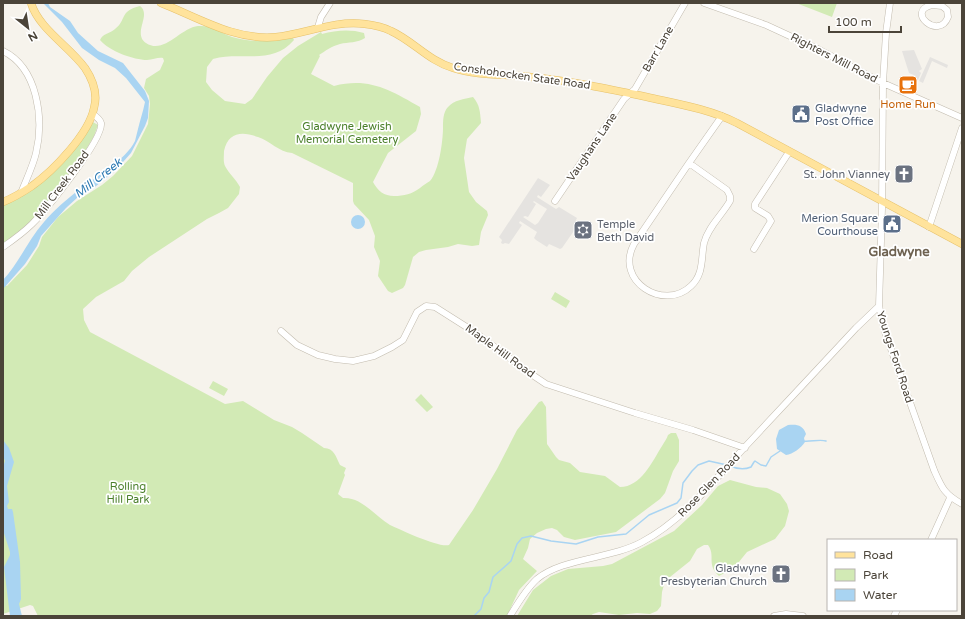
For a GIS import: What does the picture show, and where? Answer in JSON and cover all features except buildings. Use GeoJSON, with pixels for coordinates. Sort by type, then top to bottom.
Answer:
{"type":"FeatureCollection","features":[{"type":"Feature","properties":{"kind":"main road"},"geometry":{"type":"LineString","coordinates":[[3,202],[21,193],[38,181],[62,158],[79,138],[93,114],[95,102],[95,90],[88,74],[73,54],[41,21],[34,12],[31,3]]}},
{"type":"Feature","properties":{"kind":"main road","name":"Conshohocken State Road"},"geometry":{"type":"LineString","coordinates":[[160,3],[228,30],[249,36],[276,37],[318,27],[347,23],[377,26],[393,31],[434,60],[453,68],[482,73],[574,82],[697,108],[722,116],[962,244]]}},
{"type":"Feature","properties":{"kind":"street"},"geometry":{"type":"LineString","coordinates":[[318,27],[321,17],[330,3]]}},
{"type":"Feature","properties":{"kind":"street","name":"Barr Lane"},"geometry":{"type":"LineString","coordinates":[[630,94],[635,89],[685,3]]}},
{"type":"Feature","properties":{"kind":"street","name":"Righters Mill Road"},"geometry":{"type":"LineString","coordinates":[[704,3],[766,25],[818,49],[883,83],[962,118]]}},
{"type":"Feature","properties":{"kind":"street","name":"Youngs Ford Road"},"geometry":{"type":"LineString","coordinates":[[890,3],[886,33],[883,83],[882,201],[878,306],[885,332],[930,460],[941,484],[950,498]]}},
{"type":"Feature","properties":{"kind":"street"},"geometry":{"type":"LineString","coordinates":[[924,5],[944,7],[948,13],[948,19],[944,24],[938,26],[928,24],[922,16],[924,5]]}},
{"type":"Feature","properties":{"kind":"street"},"geometry":{"type":"LineString","coordinates":[[3,51],[15,59],[26,73],[34,90],[38,108],[37,148],[21,193]]}},
{"type":"Feature","properties":{"kind":"street","name":"Vaughans Lane"},"geometry":{"type":"LineString","coordinates":[[555,201],[624,99],[630,94]]}},
{"type":"Feature","properties":{"kind":"street","name":"Mill Creek Road"},"geometry":{"type":"LineString","coordinates":[[3,248],[24,231],[41,214],[66,184],[86,154],[101,126],[99,120],[93,114]]}},
{"type":"Feature","properties":{"kind":"street"},"geometry":{"type":"LineString","coordinates":[[690,163],[727,190],[730,196],[730,201],[706,238],[700,271],[694,282],[680,293],[667,295],[658,294],[643,288],[634,279],[629,268],[629,256],[634,244],[722,116]]}},
{"type":"Feature","properties":{"kind":"street"},"geometry":{"type":"LineString","coordinates":[[929,227],[962,128]]}},
{"type":"Feature","properties":{"kind":"street"},"geometry":{"type":"LineString","coordinates":[[956,147],[962,150]]}},
{"type":"Feature","properties":{"kind":"street"},"geometry":{"type":"LineString","coordinates":[[754,249],[771,221],[768,216],[755,208],[755,204],[789,152]]}},
{"type":"Feature","properties":{"kind":"street","name":"Maple Hill Road"},"geometry":{"type":"LineString","coordinates":[[281,331],[297,345],[318,355],[353,361],[374,356],[403,340],[416,312],[426,306],[435,306],[476,333],[545,383],[745,448]]}},
{"type":"Feature","properties":{"kind":"street","name":"Rose Glen Road"},"geometry":{"type":"LineString","coordinates":[[510,616],[532,584],[546,573],[562,567],[621,552],[641,543],[667,527],[730,464],[878,306]]}},
{"type":"Feature","properties":{"kind":"street"},"geometry":{"type":"LineString","coordinates":[[931,539],[950,498],[962,504]]}},
{"type":"Feature","properties":{"kind":"street"},"geometry":{"type":"LineString","coordinates":[[774,616],[786,614],[803,616]]}},
{"type":"Feature","properties":{"kind":"green space"},"geometry":{"type":"Polygon","coordinates":[[[796,3],[837,3],[832,17],[796,3]]]}},
{"type":"Feature","properties":{"kind":"green space"},"geometry":{"type":"Polygon","coordinates":[[[140,6],[144,14],[141,29],[142,39],[146,43],[153,46],[159,46],[166,43],[185,31],[198,26],[212,28],[232,37],[247,40],[270,41],[293,38],[294,40],[285,48],[276,53],[213,59],[207,67],[206,82],[212,90],[225,101],[245,104],[252,99],[267,77],[283,58],[298,46],[321,32],[322,34],[338,31],[364,33],[365,38],[362,40],[337,45],[319,55],[320,56],[311,74],[334,86],[358,83],[379,87],[399,95],[420,107],[421,114],[416,131],[388,153],[373,182],[379,190],[390,196],[398,196],[414,192],[430,181],[436,170],[440,156],[445,111],[453,103],[459,100],[473,97],[480,112],[481,123],[467,139],[464,158],[469,192],[476,202],[487,211],[488,215],[481,232],[479,245],[472,246],[458,244],[419,252],[413,257],[405,285],[403,288],[392,293],[388,291],[378,276],[380,261],[374,247],[375,236],[369,220],[354,204],[353,183],[292,153],[283,151],[262,139],[246,134],[236,135],[229,140],[226,145],[224,160],[225,166],[240,187],[239,194],[228,208],[207,219],[149,257],[132,271],[124,281],[96,297],[83,309],[84,320],[90,332],[225,404],[243,401],[274,420],[292,427],[324,448],[332,451],[340,465],[346,468],[338,494],[343,498],[362,504],[390,525],[437,544],[449,545],[473,510],[497,469],[517,430],[539,402],[542,401],[546,407],[547,444],[556,457],[559,460],[570,463],[580,472],[605,476],[620,487],[634,483],[640,478],[650,466],[668,435],[671,433],[676,433],[679,440],[679,461],[673,471],[665,493],[660,499],[616,532],[575,540],[564,537],[557,530],[552,528],[537,533],[530,539],[523,559],[537,571],[519,590],[507,616],[38,616],[33,606],[30,605],[3,614],[3,284],[7,286],[27,265],[39,246],[42,237],[58,217],[77,201],[113,176],[132,156],[148,124],[150,104],[149,96],[144,88],[146,79],[160,70],[164,61],[163,58],[142,60],[129,57],[109,48],[100,40],[103,36],[119,26],[129,10],[140,6]]]}},
{"type":"Feature","properties":{"kind":"green space"},"geometry":{"type":"Polygon","coordinates":[[[93,122],[98,125],[94,136],[77,165],[42,210],[25,229],[3,244],[3,204],[7,203],[74,148],[93,122]]]}},
{"type":"Feature","properties":{"kind":"green space"},"geometry":{"type":"Polygon","coordinates":[[[555,292],[570,301],[566,308],[551,299],[555,292]]]}},
{"type":"Feature","properties":{"kind":"green space"},"geometry":{"type":"Polygon","coordinates":[[[213,381],[228,389],[224,396],[209,388],[213,381]]]}},
{"type":"Feature","properties":{"kind":"green space"},"geometry":{"type":"Polygon","coordinates":[[[421,394],[433,407],[427,412],[415,400],[421,394]]]}},
{"type":"Feature","properties":{"kind":"green space"},"geometry":{"type":"Polygon","coordinates":[[[730,480],[756,487],[767,488],[780,494],[787,504],[789,511],[785,526],[775,539],[747,552],[734,568],[719,576],[713,568],[710,549],[708,545],[704,545],[697,549],[690,561],[665,581],[662,592],[661,606],[657,611],[650,614],[637,613],[619,615],[599,612],[590,616],[517,616],[533,590],[551,576],[568,569],[612,564],[674,531],[702,505],[718,486],[730,480]]]}},
{"type":"Feature","properties":{"kind":"shaded area"},"geometry":{"type":"Polygon","coordinates":[[[914,50],[922,69],[919,71],[921,73],[913,91],[909,89],[916,76],[909,73],[902,51],[914,50]]]}},
{"type":"Feature","properties":{"kind":"shaded area"},"geometry":{"type":"Polygon","coordinates":[[[930,57],[948,65],[947,68],[932,61],[923,83],[919,81],[930,57]]]}},
{"type":"Feature","properties":{"kind":"shaded area"},"geometry":{"type":"Polygon","coordinates":[[[538,178],[550,185],[541,197],[538,195],[537,197],[556,209],[559,207],[577,218],[575,222],[578,225],[560,249],[549,244],[547,247],[536,240],[534,238],[537,232],[520,221],[519,223],[522,225],[509,244],[501,243],[502,240],[499,237],[538,178]],[[534,201],[533,202],[536,204],[528,217],[523,217],[535,225],[547,209],[534,201]]]}},
{"type":"Feature","properties":{"kind":"water","name":"Mill Creek"},"geometry":{"type":"Polygon","coordinates":[[[43,3],[48,3],[50,7],[70,21],[78,33],[98,51],[123,63],[145,91],[149,101],[148,118],[131,153],[115,171],[91,190],[78,197],[66,208],[41,236],[37,246],[25,264],[3,289],[3,280],[38,229],[56,209],[118,161],[131,148],[135,141],[145,102],[126,78],[115,68],[99,60],[82,48],[62,22],[43,3]]]}},
{"type":"Feature","properties":{"kind":"water"},"geometry":{"type":"Polygon","coordinates":[[[355,215],[361,215],[365,219],[365,225],[361,229],[355,229],[351,225],[351,219],[355,215]]]}},
{"type":"Feature","properties":{"kind":"water"},"geometry":{"type":"Polygon","coordinates":[[[788,425],[801,427],[806,434],[804,438],[805,442],[794,452],[786,455],[777,449],[776,439],[779,430],[788,425]]]}},
{"type":"Feature","properties":{"kind":"water"},"geometry":{"type":"Polygon","coordinates":[[[3,440],[9,448],[14,462],[7,486],[9,502],[7,506],[8,509],[12,509],[13,512],[20,562],[21,599],[19,604],[22,616],[10,616],[4,567],[10,552],[3,530],[3,467],[5,461],[3,456],[3,440]]]}},
{"type":"Feature","properties":{"kind":"waterway"},"geometry":{"type":"LineString","coordinates":[[803,441],[826,441]]}},
{"type":"Feature","properties":{"kind":"waterway"},"geometry":{"type":"LineString","coordinates":[[730,466],[746,469],[751,467],[755,461],[766,466],[771,457],[780,451]]}},
{"type":"Feature","properties":{"kind":"waterway"},"geometry":{"type":"LineString","coordinates":[[474,616],[481,609],[484,598],[489,592],[493,577],[511,561],[517,544],[522,538],[531,536],[551,541],[576,544],[598,537],[626,534],[649,515],[677,503],[681,498],[683,483],[698,465],[709,461],[727,465]]}},
{"type":"Feature","properties":{"kind":"place","name":"Home Run"},"geometry":{"type":"Point","coordinates":[908,85]}},
{"type":"Feature","properties":{"kind":"place","name":"Gladwyne Post Office"},"geometry":{"type":"Point","coordinates":[801,114]}},
{"type":"Feature","properties":{"kind":"place","name":"St. John Vianney"},"geometry":{"type":"Point","coordinates":[904,174]}},
{"type":"Feature","properties":{"kind":"place","name":"Merion Square Courthouse"},"geometry":{"type":"Point","coordinates":[892,224]}},
{"type":"Feature","properties":{"kind":"place","name":"Temple Beth David"},"geometry":{"type":"Point","coordinates":[583,230]}},
{"type":"Feature","properties":{"kind":"place","name":"Gladwyne Presbyterian Church"},"geometry":{"type":"Point","coordinates":[781,574]}},
{"type":"Feature","properties":{"kind":"district","name":"Gladwyne"},"geometry":{"type":"Point","coordinates":[899,252]}},
{"type":"Feature","properties":{"kind":"park label","name":"Gladwyne Jewish Memorial Cemetery"},"geometry":{"type":"Point","coordinates":[347,132]}},
{"type":"Feature","properties":{"kind":"park label","name":"Rolling Hill Park"},"geometry":{"type":"Point","coordinates":[128,492]}}]}
